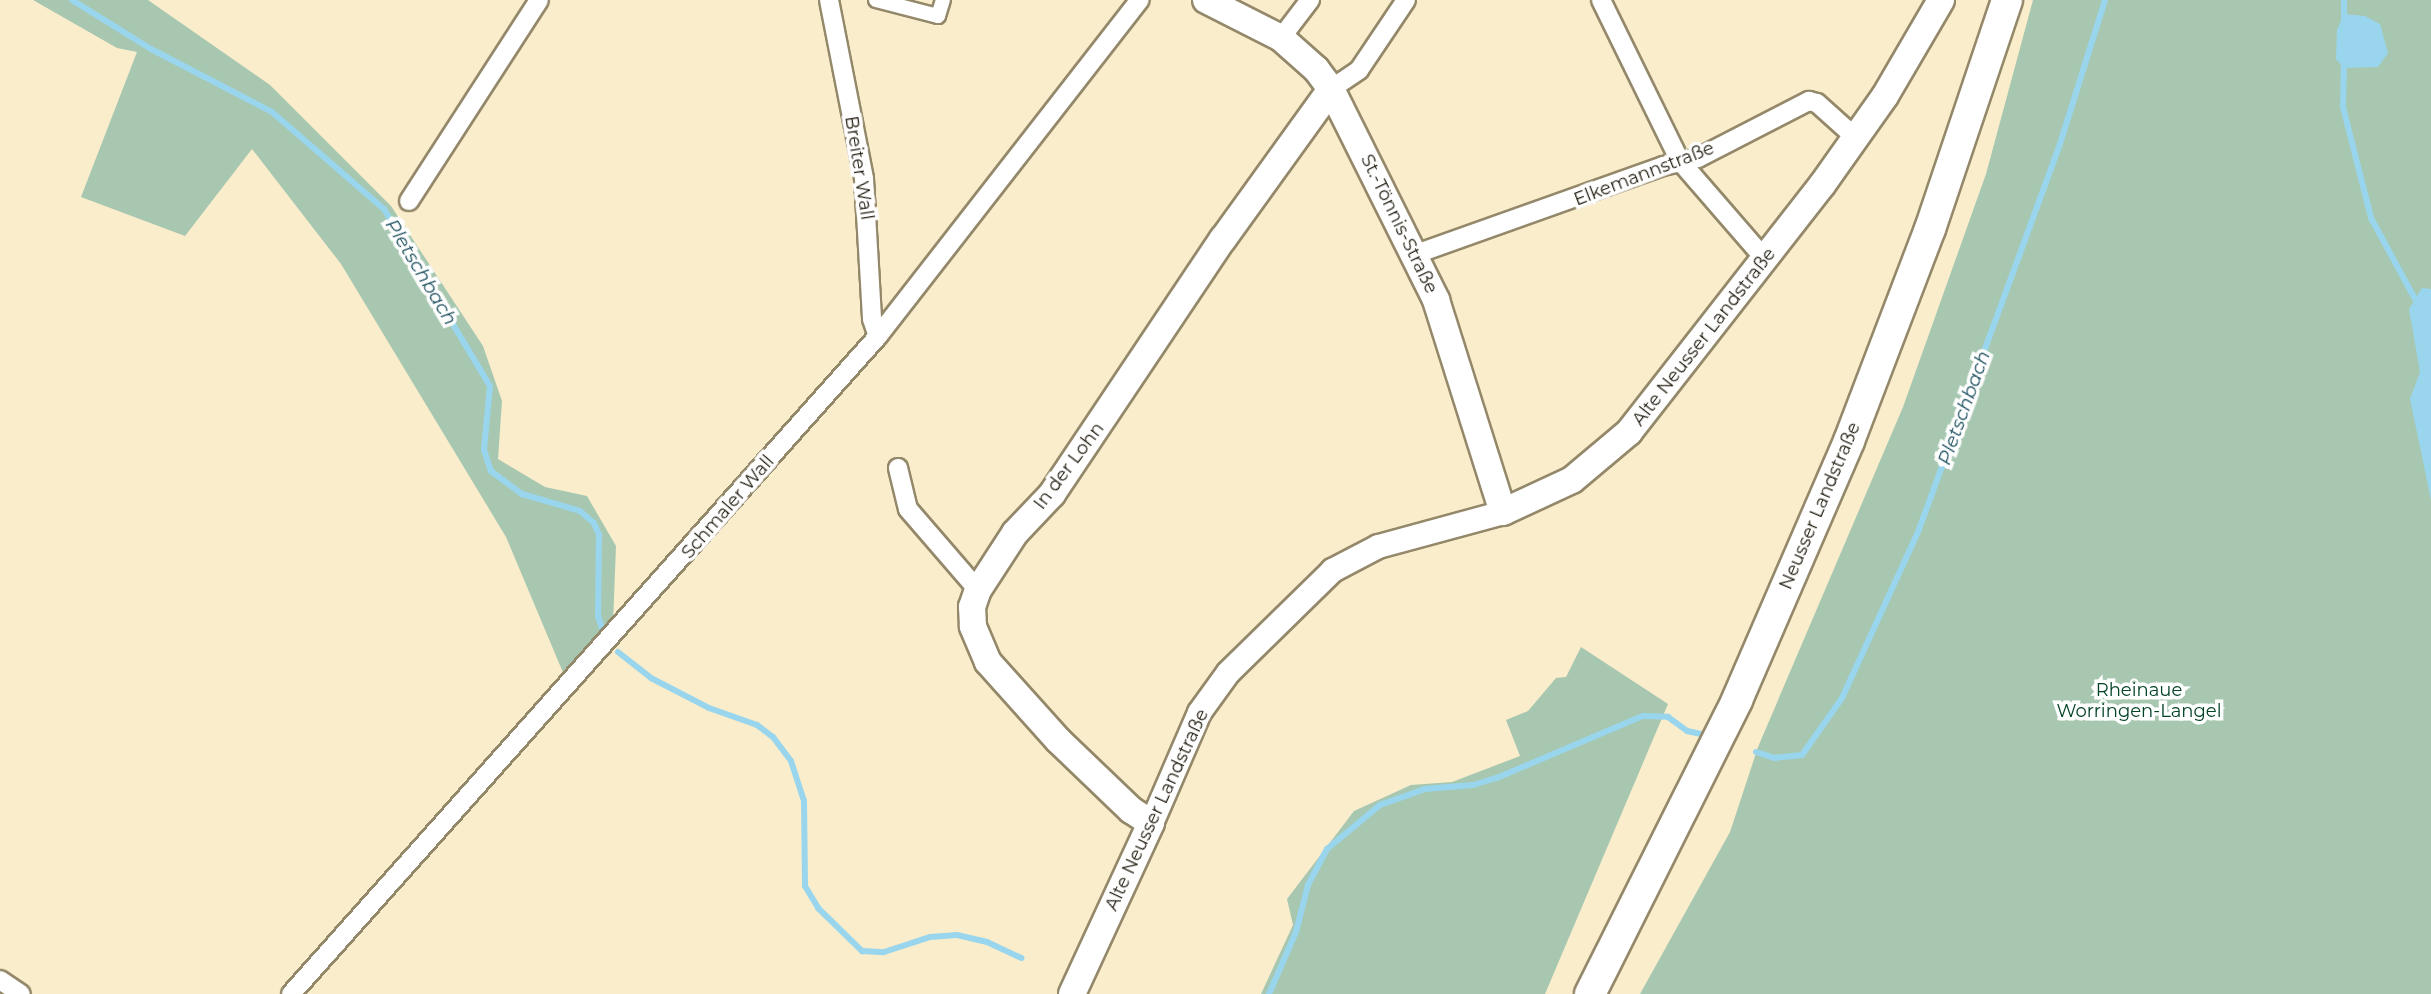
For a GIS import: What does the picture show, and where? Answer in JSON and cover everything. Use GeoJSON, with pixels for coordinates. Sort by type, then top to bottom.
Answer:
{"type":"FeatureCollection","features":[{"type":"Feature","properties":{"kind":"main road","name":"St.-Tönnis-Straße"},"geometry":{"type":"LineString","coordinates":[[1206,0],[1281,38],[1316,69],[1331,89],[1416,254],[1455,351],[1503,512]]}},
{"type":"Feature","properties":{"kind":"main road","name":"Alte Neusser Landstraße"},"geometry":{"type":"LineString","coordinates":[[1503,512],[1572,480],[1629,432],[1856,138],[1941,0]]}},
{"type":"Feature","properties":{"kind":"main road","name":"Neusser Landstraße"},"geometry":{"type":"LineString","coordinates":[[1590,994],[1737,700],[1849,441],[1930,229],[2007,0]]}},
{"type":"Feature","properties":{"kind":"main road","name":"In der Lohn"},"geometry":{"type":"LineString","coordinates":[[1151,823],[1131,810],[1058,740],[988,662],[972,626],[978,590],[1015,533],[1052,494],[1223,239],[1331,89]]}},
{"type":"Feature","properties":{"kind":"main road","name":"Alte Neusser Landstraße"},"geometry":{"type":"LineString","coordinates":[[1072,994],[1151,823]]}},
{"type":"Feature","properties":{"kind":"street"},"geometry":{"type":"LineString","coordinates":[[409,201],[539,0]]}},
{"type":"Feature","properties":{"kind":"street","name":"Breiter Wall"},"geometry":{"type":"LineString","coordinates":[[829,0],[864,180],[872,319],[878,336]]}},
{"type":"Feature","properties":{"kind":"street"},"geometry":{"type":"LineString","coordinates":[[876,0],[938,16],[943,0]]}},
{"type":"Feature","properties":{"kind":"street","name":"Schmaler Wall"},"geometry":{"type":"LineString","coordinates":[[290,994],[878,336],[1140,0]]}},
{"type":"Feature","properties":{"kind":"street"},"geometry":{"type":"LineString","coordinates":[[1281,38],[1310,0]]}},
{"type":"Feature","properties":{"kind":"street"},"geometry":{"type":"LineString","coordinates":[[1331,89],[1359,69],[1406,0]]}},
{"type":"Feature","properties":{"kind":"street"},"geometry":{"type":"LineString","coordinates":[[1601,0],[1679,161],[1765,259]]}},
{"type":"Feature","properties":{"kind":"street","name":"Elkemannstraße"},"geometry":{"type":"LineString","coordinates":[[1416,254],[1679,161],[1698,158],[1809,101],[1817,103],[1856,138]]}},
{"type":"Feature","properties":{"kind":"street"},"geometry":{"type":"LineString","coordinates":[[898,468],[908,509],[978,590]]}},
{"type":"Feature","properties":{"kind":"street","name":"Alte Neusser Landstraße"},"geometry":{"type":"LineString","coordinates":[[1151,823],[1199,712],[1221,682],[1332,570],[1378,546],[1503,512]]}},
{"type":"Feature","properties":{"kind":"street"},"geometry":{"type":"LineString","coordinates":[[0,980],[20,994]]}},
{"type":"Feature","properties":{"kind":"green space"},"geometry":{"type":"Polygon","coordinates":[[[33,0],[148,0],[270,85],[391,206],[483,346],[502,401],[498,459],[545,487],[587,496],[616,546],[613,624],[567,682],[506,537],[341,264],[252,149],[185,236],[81,197],[137,52],[117,48],[33,0]]]}},
{"type":"Feature","properties":{"kind":"green space","name":"Rheinaue Worringen-Langel"},"geometry":{"type":"Polygon","coordinates":[[[2033,0],[2431,0],[2431,994],[1640,994],[1730,832],[1758,747],[1903,407],[1986,174],[2033,0]]]}},
{"type":"Feature","properties":{"kind":"green space"},"geometry":{"type":"Polygon","coordinates":[[[1581,647],[1668,704],[1545,994],[1261,994],[1293,925],[1287,899],[1354,811],[1411,785],[1452,782],[1520,756],[1506,720],[1528,711],[1556,678],[1566,677],[1581,647]]]}},
{"type":"Feature","properties":{"kind":"water"},"geometry":{"type":"Polygon","coordinates":[[[2344,14],[2365,16],[2380,24],[2388,53],[2378,67],[2344,68],[2336,59],[2337,30],[2344,14]]]}},
{"type":"Feature","properties":{"kind":"water"},"geometry":{"type":"Polygon","coordinates":[[[2422,288],[2431,289],[2431,500],[2410,399],[2420,372],[2409,309],[2422,288]]]}},
{"type":"Feature","properties":{"kind":"waterway","name":"Pletschbach"},"geometry":{"type":"LineString","coordinates":[[72,0],[151,49],[272,112],[384,209],[490,386],[484,450],[491,471],[522,494],[580,511],[594,523],[599,535],[598,616],[604,635]]}},
{"type":"Feature","properties":{"kind":"waterway","name":"Pletschbach"},"geometry":{"type":"LineString","coordinates":[[1756,752],[1774,758],[1802,755],[1842,698],[1918,532],[2059,147],[2105,0]]}},
{"type":"Feature","properties":{"kind":"waterway"},"geometry":{"type":"LineString","coordinates":[[2344,0],[2344,19]]}},
{"type":"Feature","properties":{"kind":"waterway"},"geometry":{"type":"LineString","coordinates":[[2344,61],[2343,107],[2371,218],[2415,299]]}},
{"type":"Feature","properties":{"kind":"waterway","name":"Pletschbach"},"geometry":{"type":"LineString","coordinates":[[618,652],[651,678],[709,708],[757,725],[773,737],[791,761],[804,801],[805,886],[818,908],[862,951],[884,952],[930,937],[957,935],[987,942],[1021,958]]}},
{"type":"Feature","properties":{"kind":"waterway","name":"Pletschbach"},"geometry":{"type":"LineString","coordinates":[[1269,994],[1296,932],[1308,885],[1327,849],[1380,805],[1425,789],[1473,785],[1499,777],[1643,716],[1668,717],[1687,731],[1711,736]]}}]}
